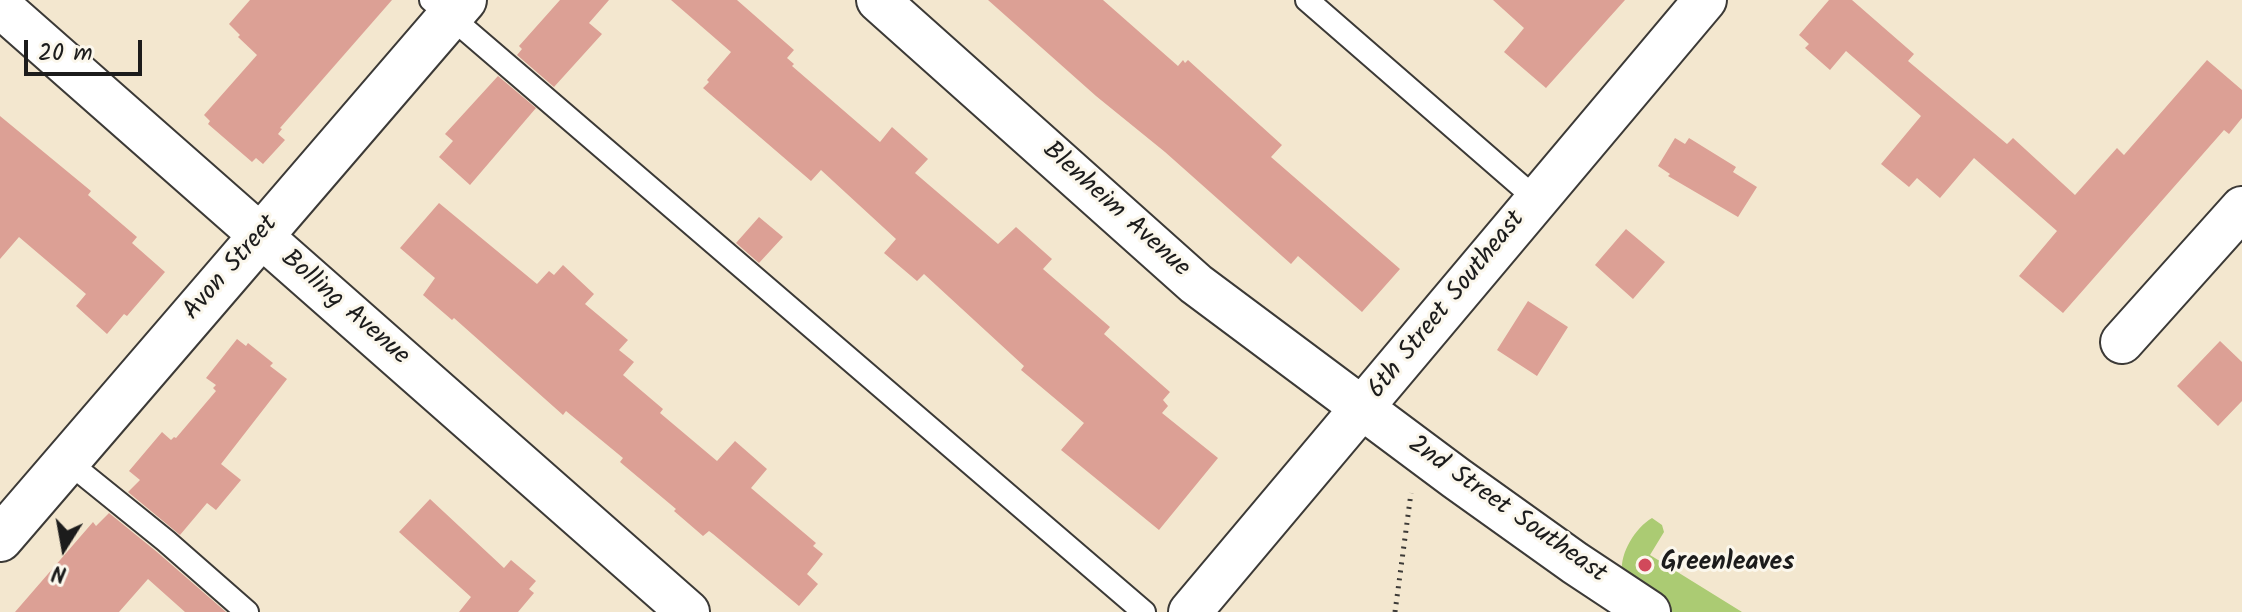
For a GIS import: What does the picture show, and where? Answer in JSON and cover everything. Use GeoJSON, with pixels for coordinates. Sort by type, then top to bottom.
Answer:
{"type":"FeatureCollection","features":[{"type":"Feature","properties":{"kind":"main road","name":"Avon Street"},"geometry":{"type":"LineString","coordinates":[[0,539],[261,235],[448,6]]}},
{"type":"Feature","properties":{"kind":"street","name":"Blenheim Avenue"},"geometry":{"type":"LineString","coordinates":[[878,0],[1196,284],[1363,409]]}},
{"type":"Feature","properties":{"kind":"street","name":"6th Street Southeast"},"geometry":{"type":"LineString","coordinates":[[1190,612],[1705,0]]}},
{"type":"Feature","properties":{"kind":"street","name":"Bolling Avenue"},"geometry":{"type":"LineString","coordinates":[[0,6],[688,612]]}},
{"type":"Feature","properties":{"kind":"street"},"geometry":{"type":"LineString","coordinates":[[2122,342],[2242,208]]}},
{"type":"Feature","properties":{"kind":"street","name":"2nd Street Southeast"},"geometry":{"type":"LineString","coordinates":[[1363,409],[1575,563],[1649,612]]}},
{"type":"Feature","properties":{"kind":"lane"},"geometry":{"type":"LineString","coordinates":[[1307,0],[1536,199]]}},
{"type":"Feature","properties":{"kind":"lane"},"geometry":{"type":"LineString","coordinates":[[448,6],[1144,612]]}},
{"type":"Feature","properties":{"kind":"lane"},"geometry":{"type":"LineString","coordinates":[[67,461],[247,612]]}},
{"type":"Feature","properties":{"kind":"path"},"geometry":{"type":"LineString","coordinates":[[1395,612],[1417,449]]}},
{"type":"Feature","properties":{"kind":"green space"},"geometry":{"type":"Polygon","coordinates":[[[1652,518],[1662,525],[1664,532],[1650,555],[1742,612],[1669,612],[1622,572],[1623,557],[1630,542],[1652,518]]]}},
{"type":"Feature","properties":{"kind":"building"},"geometry":{"type":"Polygon","coordinates":[[[250,0],[392,0],[280,128],[278,134],[285,140],[263,164],[256,158],[252,162],[208,124],[210,121],[204,115],[257,55],[229,24],[250,0]]]}},
{"type":"Feature","properties":{"kind":"building"},"geometry":{"type":"Polygon","coordinates":[[[560,0],[609,0],[589,23],[602,34],[554,87],[517,55],[522,49],[519,46],[560,0]]]}},
{"type":"Feature","properties":{"kind":"building"},"geometry":{"type":"Polygon","coordinates":[[[671,0],[737,0],[794,50],[787,58],[794,64],[792,66],[880,142],[892,127],[928,159],[915,173],[998,244],[1016,227],[1052,259],[1043,269],[1110,327],[1104,334],[1170,392],[1163,400],[1168,406],[1162,413],[1218,458],[1159,530],[1061,450],[1084,423],[1021,370],[1024,366],[924,274],[917,281],[884,253],[896,239],[821,170],[811,181],[703,88],[731,52],[671,0]]]}},
{"type":"Feature","properties":{"kind":"building"},"geometry":{"type":"Polygon","coordinates":[[[988,0],[1103,0],[1178,66],[1183,60],[1185,63],[1188,60],[1282,145],[1271,157],[1400,269],[1362,312],[1298,256],[1291,264],[988,0]]]}},
{"type":"Feature","properties":{"kind":"building"},"geometry":{"type":"Polygon","coordinates":[[[1493,0],[1625,0],[1546,88],[1504,52],[1524,28],[1493,0]]]}},
{"type":"Feature","properties":{"kind":"building"},"geometry":{"type":"Polygon","coordinates":[[[1829,0],[1852,0],[1914,54],[1908,61],[2007,144],[2013,138],[2075,195],[2117,148],[2124,155],[2207,60],[2242,90],[2242,118],[2229,134],[2224,130],[2063,313],[2019,276],[2057,231],[1974,158],[1940,198],[1917,178],[1909,187],[1881,164],[1921,116],[1846,51],[1830,70],[1805,48],[1809,44],[1799,35],[1829,0]]]}},
{"type":"Feature","properties":{"kind":"building"},"geometry":{"type":"Polygon","coordinates":[[[498,76],[536,108],[470,185],[439,157],[453,141],[445,134],[498,76]]]}},
{"type":"Feature","properties":{"kind":"building"},"geometry":{"type":"Polygon","coordinates":[[[0,116],[91,191],[88,195],[137,237],[132,243],[165,272],[107,334],[76,306],[86,294],[19,237],[0,259],[0,116]]]}},
{"type":"Feature","properties":{"kind":"building"},"geometry":{"type":"Polygon","coordinates":[[[1675,138],[1685,144],[1689,138],[1736,167],[1733,172],[1757,187],[1738,217],[1668,176],[1670,174],[1658,166],[1675,138]]]}},
{"type":"Feature","properties":{"kind":"building"},"geometry":{"type":"Polygon","coordinates":[[[439,203],[537,284],[549,271],[554,275],[563,265],[594,294],[585,304],[628,340],[619,350],[634,362],[623,375],[663,409],[660,413],[717,461],[735,441],[767,469],[751,488],[816,543],[813,546],[823,554],[807,574],[818,584],[799,606],[709,531],[703,536],[620,462],[623,458],[566,411],[563,415],[454,318],[452,320],[423,295],[435,278],[400,248],[439,203]]]}},
{"type":"Feature","properties":{"kind":"building"},"geometry":{"type":"Polygon","coordinates":[[[759,217],[783,237],[759,263],[736,243],[759,217]]]}},
{"type":"Feature","properties":{"kind":"building"},"geometry":{"type":"Polygon","coordinates":[[[1626,229],[1665,262],[1633,299],[1595,265],[1626,229]]]}},
{"type":"Feature","properties":{"kind":"building"},"geometry":{"type":"Polygon","coordinates":[[[1528,301],[1568,327],[1537,376],[1497,350],[1528,301]]]}},
{"type":"Feature","properties":{"kind":"building"},"geometry":{"type":"Polygon","coordinates":[[[237,339],[246,346],[248,343],[273,363],[270,366],[287,379],[221,464],[241,480],[216,510],[207,503],[180,535],[128,492],[140,480],[129,471],[162,432],[171,440],[176,438],[216,391],[213,388],[216,385],[206,378],[237,339]]]}},
{"type":"Feature","properties":{"kind":"building"},"geometry":{"type":"Polygon","coordinates":[[[2220,341],[2242,362],[2242,401],[2218,426],[2177,386],[2220,341]]]}},
{"type":"Feature","properties":{"kind":"building"},"geometry":{"type":"Polygon","coordinates":[[[430,499],[504,568],[511,560],[536,581],[529,589],[534,593],[518,612],[459,612],[471,597],[399,532],[430,499]]]}},
{"type":"Feature","properties":{"kind":"building"},"geometry":{"type":"Polygon","coordinates":[[[109,513],[226,612],[185,612],[148,579],[119,612],[15,612],[93,522],[96,526],[109,513]]]}},
{"type":"Feature","properties":{"kind":"place","name":"Greenleaves"},"geometry":{"type":"Point","coordinates":[1645,565]}}]}
